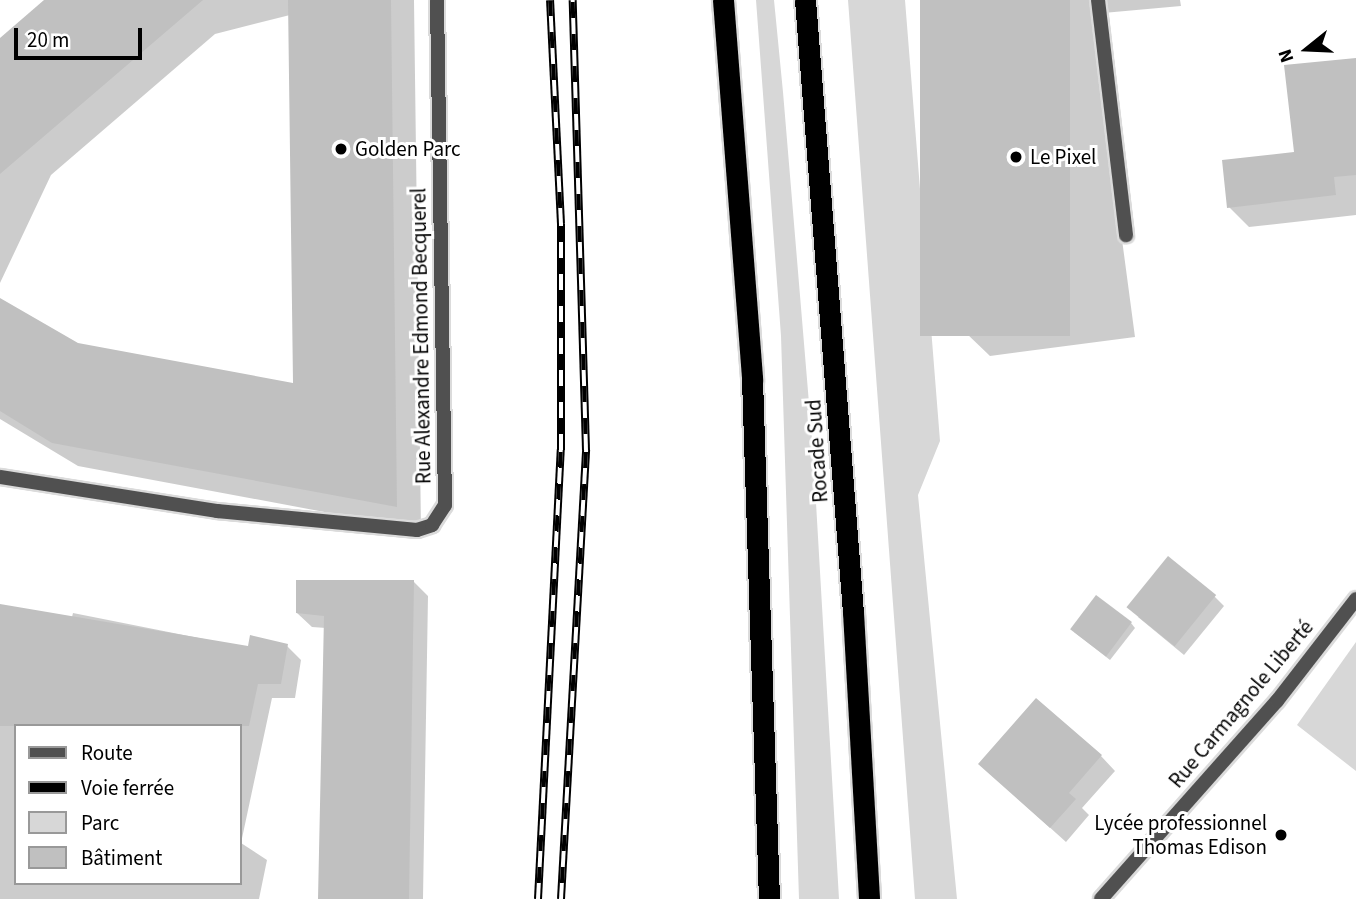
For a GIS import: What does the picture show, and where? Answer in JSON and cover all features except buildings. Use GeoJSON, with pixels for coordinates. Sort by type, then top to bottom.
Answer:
{"type":"FeatureCollection","features":[{"type":"Feature","properties":{"kind":"highway"},"geometry":{"type":"LineString","coordinates":[[723,0],[754,420],[769,899]]}},
{"type":"Feature","properties":{"kind":"highway","name":"Rocade Sud"},"geometry":{"type":"LineString","coordinates":[[805,0],[853,612],[869,899]]}},
{"type":"Feature","properties":{"kind":"street","name":"Rue Alexandre Edmond Becquerel"},"geometry":{"type":"LineString","coordinates":[[0,477],[218,510],[417,530],[432,525],[445,506],[438,0]]}},
{"type":"Feature","properties":{"kind":"street"},"geometry":{"type":"LineString","coordinates":[[1098,0],[1126,236]]}},
{"type":"Feature","properties":{"kind":"street","name":"Rue Carmagnole Liberté"},"geometry":{"type":"LineString","coordinates":[[1101,899],[1277,701],[1356,599]]}},
{"type":"Feature","properties":{"kind":"green space"},"geometry":{"type":"Polygon","coordinates":[[[756,0],[774,0],[783,92],[813,451],[839,899],[799,899],[781,336],[756,0]]]}},
{"type":"Feature","properties":{"kind":"green space"},"geometry":{"type":"Polygon","coordinates":[[[848,0],[905,0],[940,441],[918,495],[957,899],[915,899],[848,0]]]}},
{"type":"Feature","properties":{"kind":"green space"},"geometry":{"type":"Polygon","coordinates":[[[1356,642],[1356,771],[1297,725],[1356,642]]]}},
{"type":"Feature","properties":{"kind":"railway"},"geometry":{"type":"LineString","coordinates":[[538,899],[561,450],[561,224],[550,0]]}},
{"type":"Feature","properties":{"kind":"railway"},"geometry":{"type":"LineString","coordinates":[[561,899],[586,450],[573,0]]}},
{"type":"Feature","properties":{"kind":"place","name":"Golden Parc"},"geometry":{"type":"Point","coordinates":[341,149]}},
{"type":"Feature","properties":{"kind":"place","name":"Le Pixel"},"geometry":{"type":"Point","coordinates":[1016,157]}},
{"type":"Feature","properties":{"kind":"place","name":"Lycée professionnel Thomas Edison"},"geometry":{"type":"Point","coordinates":[1281,835]}}]}
